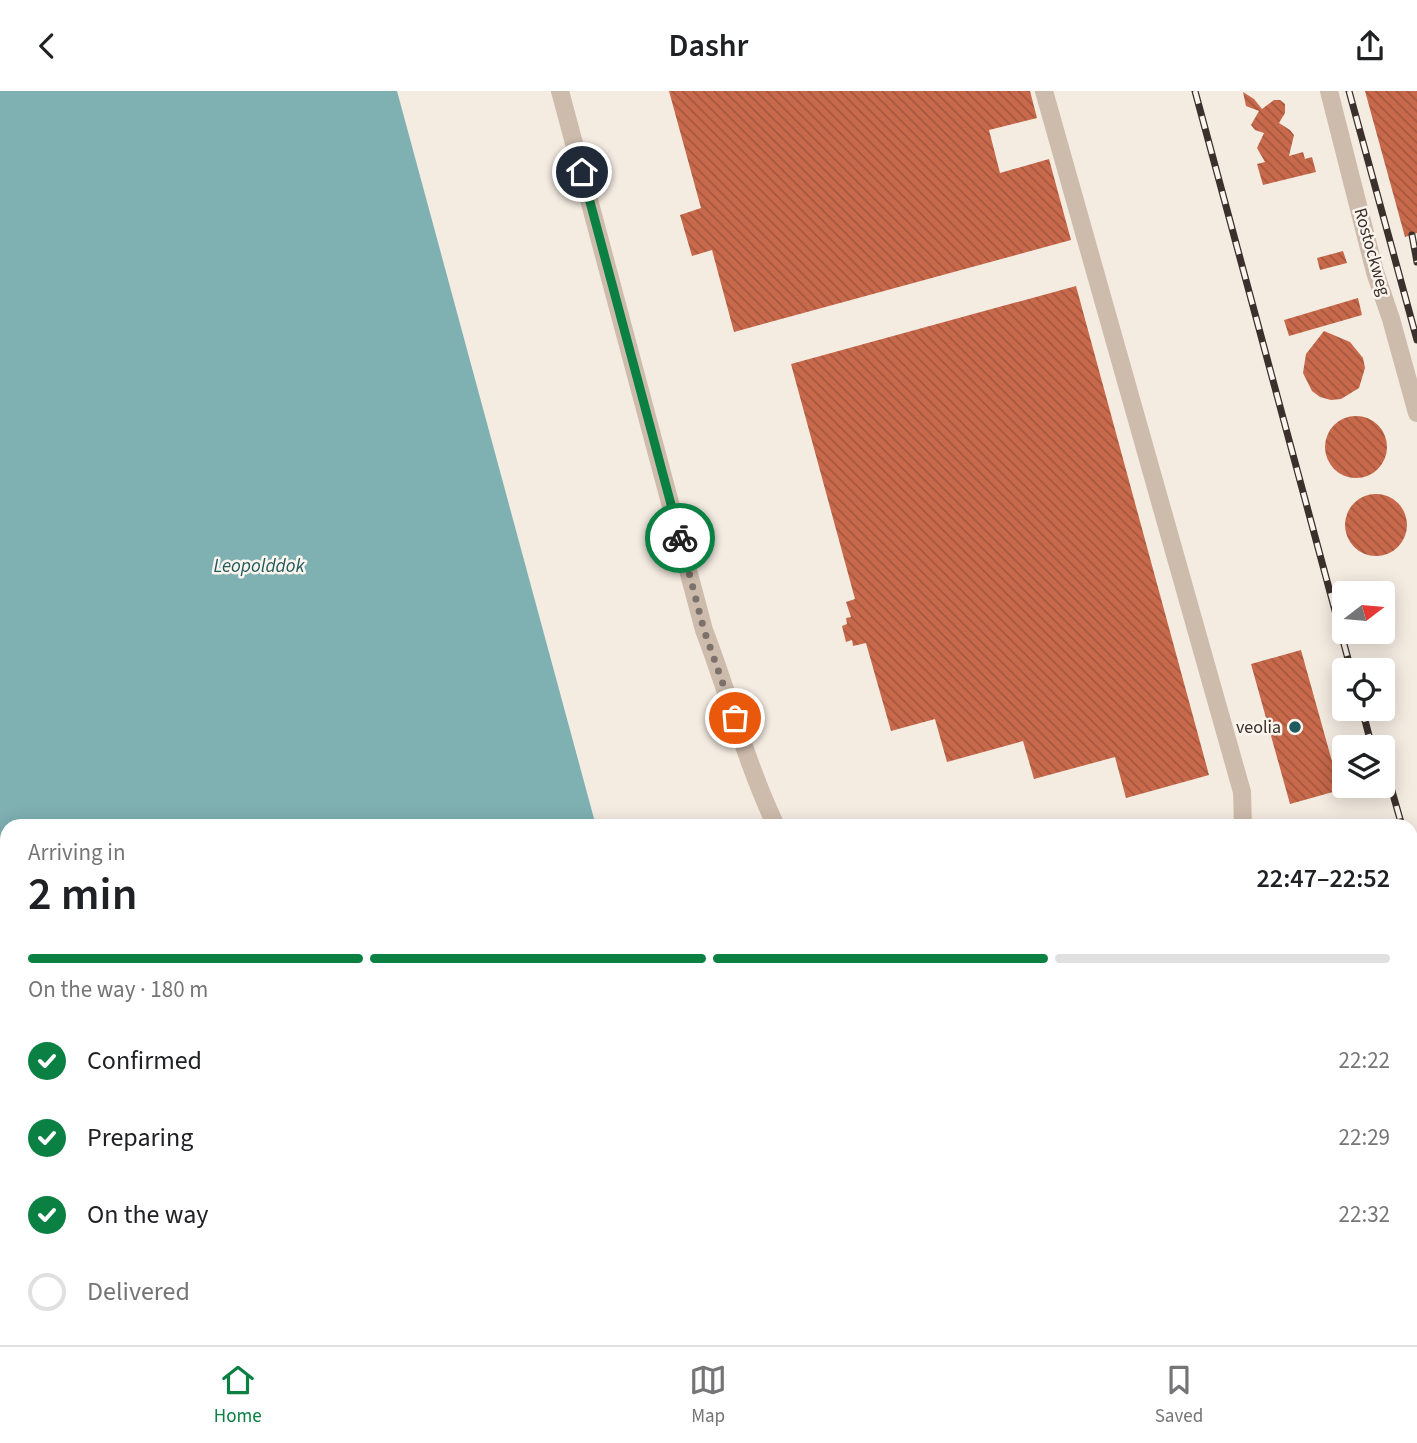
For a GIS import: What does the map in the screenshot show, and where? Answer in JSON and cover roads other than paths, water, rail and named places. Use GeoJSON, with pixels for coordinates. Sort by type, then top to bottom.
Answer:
{"type":"FeatureCollection","features":[{"type":"Feature","properties":{"kind":"street"},"geometry":{"type":"LineString","coordinates":[[560,91],[704,630],[721,673],[756,784],[773,819]]}},
{"type":"Feature","properties":{"kind":"street"},"geometry":{"type":"LineString","coordinates":[[1044,91],[1242,792],[1243,819]]}},
{"type":"Feature","properties":{"kind":"street","name":"Rostockweg"},"geometry":{"type":"LineString","coordinates":[[1329,91],[1371,259],[1417,413]]}},
{"type":"Feature","properties":{"kind":"water","name":"Leopolddok"},"geometry":{"type":"Polygon","coordinates":[[[0,91],[397,91],[594,819],[0,819],[0,91]]]}},
{"type":"Feature","properties":{"kind":"railway"},"geometry":{"type":"LineString","coordinates":[[1195,91],[1348,658]]}},
{"type":"Feature","properties":{"kind":"railway"},"geometry":{"type":"LineString","coordinates":[[1349,91],[1417,340]]}},
{"type":"Feature","properties":{"kind":"railway"},"geometry":{"type":"LineString","coordinates":[[1412,235],[1417,262]]}},
{"type":"Feature","properties":{"kind":"railway"},"geometry":{"type":"LineString","coordinates":[[1365,721],[1369,735]]}},
{"type":"Feature","properties":{"kind":"railway"},"geometry":{"type":"LineString","coordinates":[[1394,798],[1400,819]]}},
{"type":"Feature","properties":{"kind":"place","name":"veolia"},"geometry":{"type":"Point","coordinates":[1295,727]}}]}
